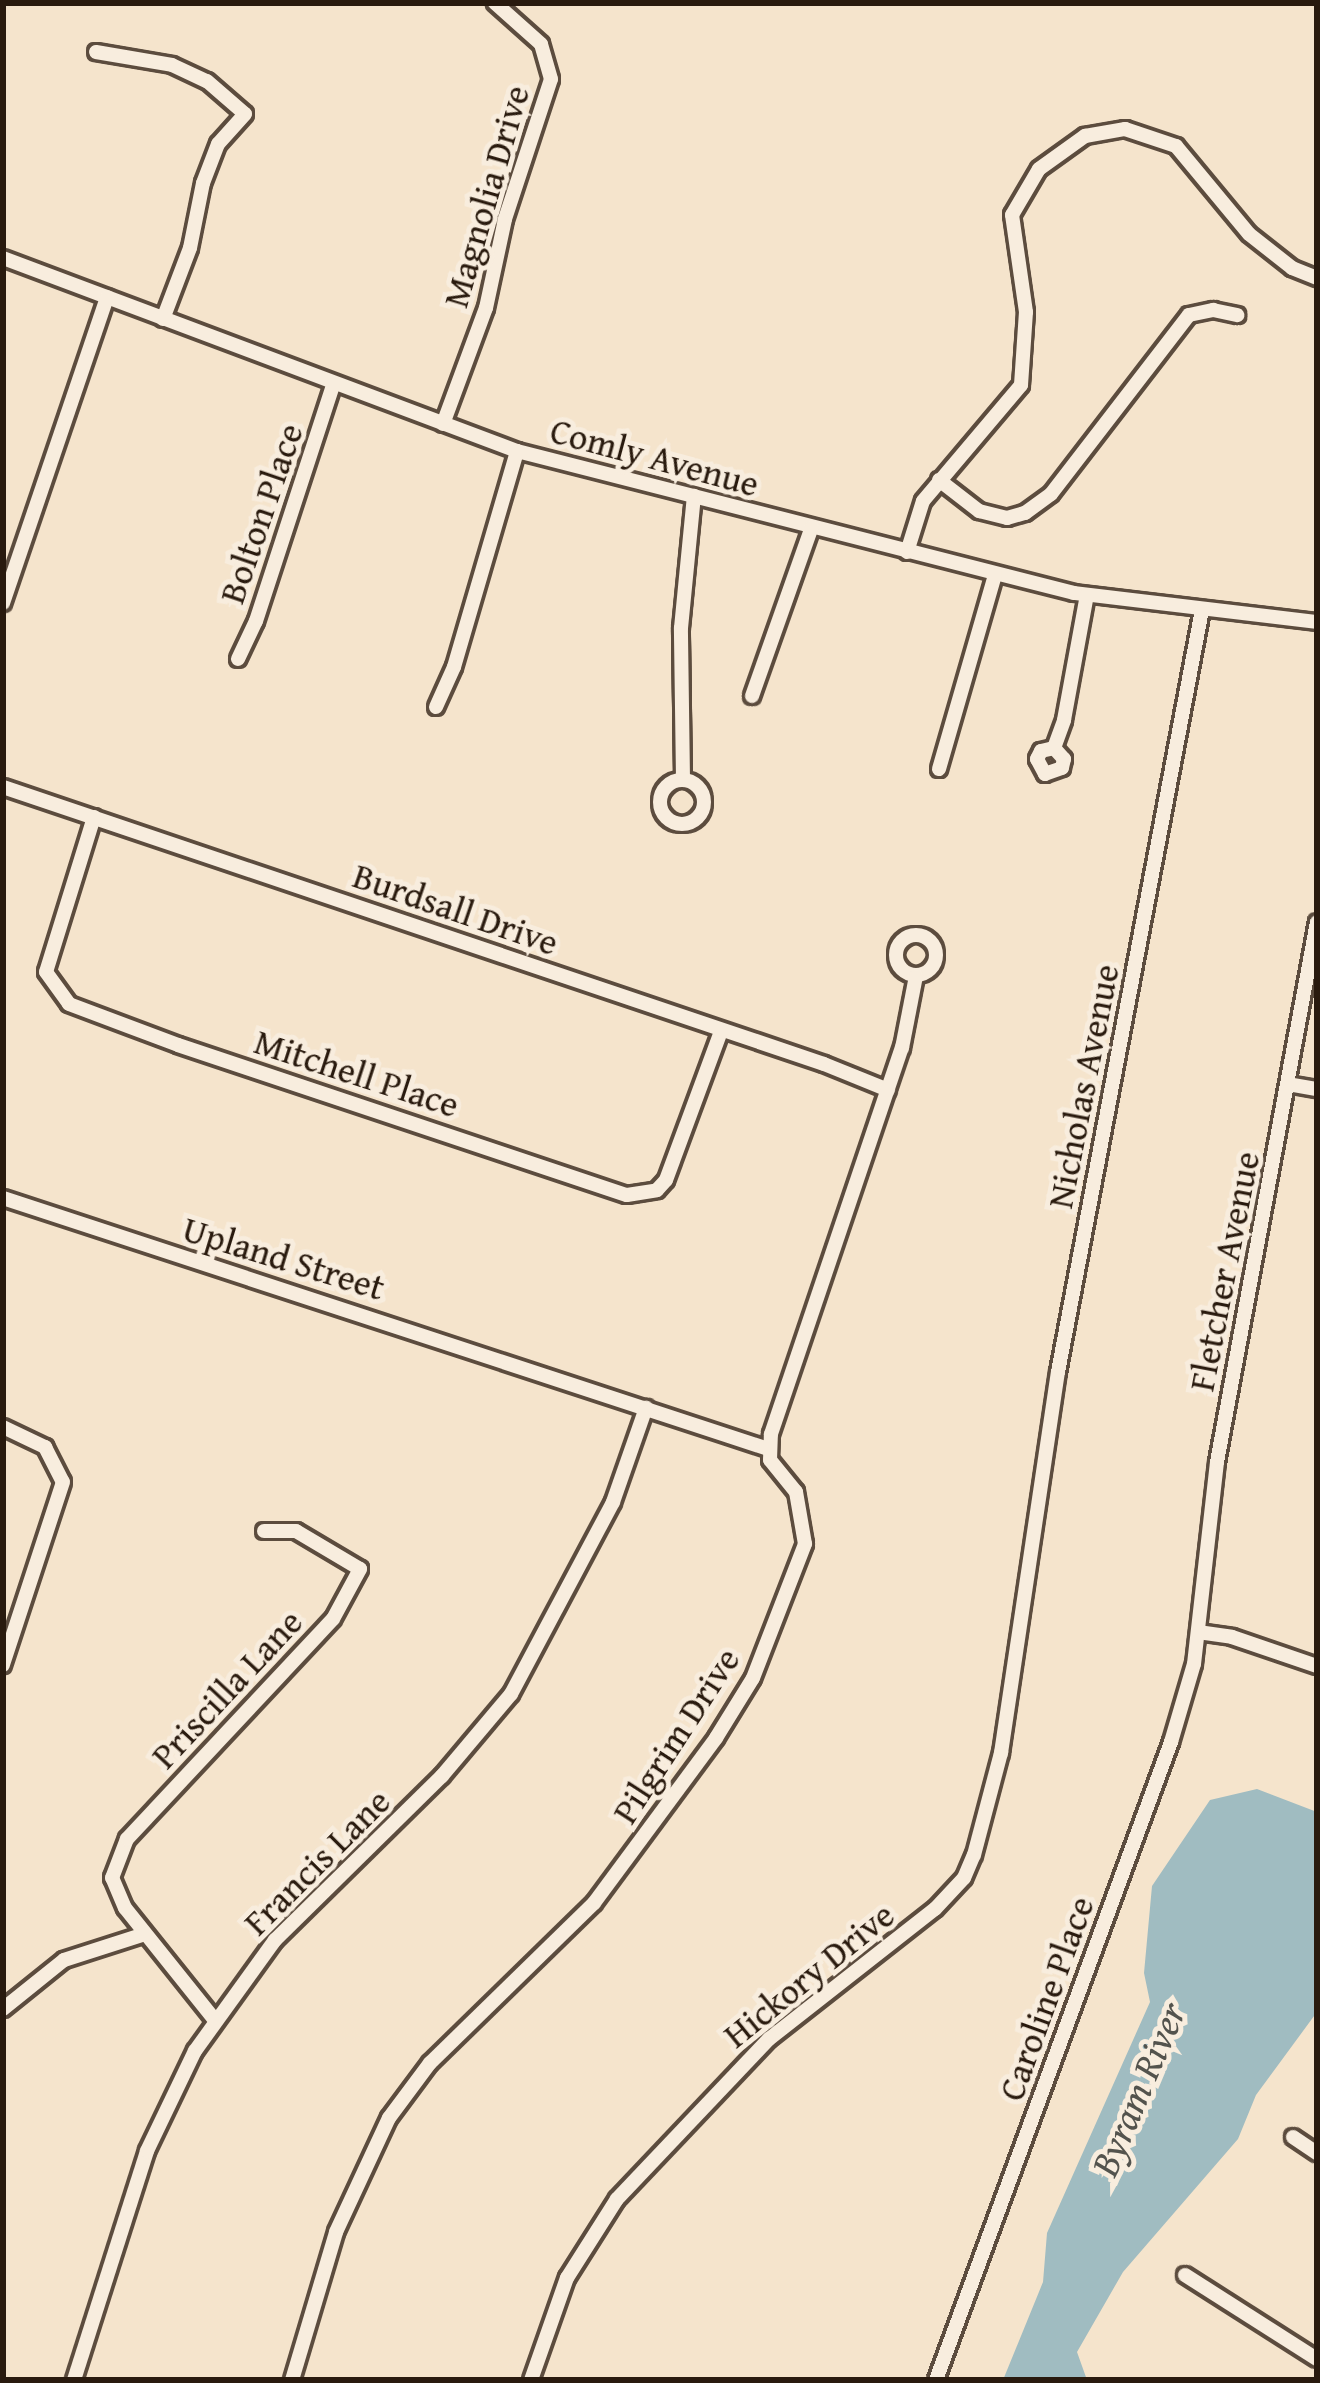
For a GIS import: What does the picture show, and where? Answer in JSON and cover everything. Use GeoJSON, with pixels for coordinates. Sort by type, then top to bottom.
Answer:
{"type":"FeatureCollection","features":[{"type":"Feature","properties":{"kind":"street","name":"Magnolia Drive"},"geometry":{"type":"LineString","coordinates":[[442,424],[486,308],[505,219],[551,79],[541,44],[495,3]]}},
{"type":"Feature","properties":{"kind":"street"},"geometry":{"type":"LineString","coordinates":[[96,52],[172,65],[207,81],[245,114],[218,144],[203,183],[190,248],[163,319]]}},
{"type":"Feature","properties":{"kind":"street"},"geometry":{"type":"LineString","coordinates":[[907,552],[916,517],[939,481],[1022,385],[1026,312],[1012,214],[1039,169],[1084,136],[1125,129],[1176,146],[1250,234],[1292,268],[1317,278]]}},
{"type":"Feature","properties":{"kind":"street","name":"Comly Avenue"},"geometry":{"type":"LineString","coordinates":[[3,258],[517,451],[1087,595],[1317,622]]}},
{"type":"Feature","properties":{"kind":"street"},"geometry":{"type":"LineString","coordinates":[[3,603],[107,297]]}},
{"type":"Feature","properties":{"kind":"street"},"geometry":{"type":"LineString","coordinates":[[939,481],[960,501],[996,518],[1025,513],[1051,494],[1190,315],[1214,310],[1237,315]]}},
{"type":"Feature","properties":{"kind":"street","name":"Bolton Place"},"geometry":{"type":"LineString","coordinates":[[238,659],[256,621],[333,385]]}},
{"type":"Feature","properties":{"kind":"street"},"geometry":{"type":"LineString","coordinates":[[436,707],[454,667],[517,451]]}},
{"type":"Feature","properties":{"kind":"street"},"geometry":{"type":"LineString","coordinates":[[683,779],[681,628],[694,496]]}},
{"type":"Feature","properties":{"kind":"street"},"geometry":{"type":"LineString","coordinates":[[752,697],[812,527]]}},
{"type":"Feature","properties":{"kind":"street"},"geometry":{"type":"LineString","coordinates":[[939,769],[995,574]]}},
{"type":"Feature","properties":{"kind":"street"},"geometry":{"type":"LineString","coordinates":[[1054,748],[1087,595]]}},
{"type":"Feature","properties":{"kind":"street","name":"Nicholas Avenue"},"geometry":{"type":"LineString","coordinates":[[1025,1574],[1202,610]]}},
{"type":"Feature","properties":{"kind":"street","name":"Burdsall Drive"},"geometry":{"type":"LineString","coordinates":[[3,787],[888,1090]]}},
{"type":"Feature","properties":{"kind":"street","name":"Mitchell Place"},"geometry":{"type":"LineString","coordinates":[[94,817],[46,972],[69,1004],[178,1045],[627,1195],[658,1190],[666,1180],[721,1031]]}},
{"type":"Feature","properties":{"kind":"street","name":"Fletcher Avenue"},"geometry":{"type":"LineString","coordinates":[[1198,1632],[1217,1462],[1317,922]]}},
{"type":"Feature","properties":{"kind":"street"},"geometry":{"type":"LineString","coordinates":[[768,1449],[888,1090],[916,976]]}},
{"type":"Feature","properties":{"kind":"street"},"geometry":{"type":"LineString","coordinates":[[1288,1084],[1317,1089]]}},
{"type":"Feature","properties":{"kind":"street","name":"Upland Street"},"geometry":{"type":"LineString","coordinates":[[3,1198],[768,1449]]}},
{"type":"Feature","properties":{"kind":"street","name":"Francis Lane"},"geometry":{"type":"LineString","coordinates":[[74,2380],[147,2151],[214,2019],[308,1903],[442,1776],[512,1694],[613,1502],[646,1408]]}},
{"type":"Feature","properties":{"kind":"street"},"geometry":{"type":"LineString","coordinates":[[3,1427],[46,1447],[63,1482],[3,1664]]}},
{"type":"Feature","properties":{"kind":"street","name":"Pilgrim Drive"},"geometry":{"type":"LineString","coordinates":[[292,2380],[344,2211],[389,2118],[430,2063],[609,1886],[753,1678],[805,1544],[801,1506],[768,1449]]}},
{"type":"Feature","properties":{"kind":"street","name":"Priscilla Lane"},"geometry":{"type":"LineString","coordinates":[[145,1934],[114,1891],[118,1852],[333,1619],[360,1569],[296,1531],[264,1531]]}},
{"type":"Feature","properties":{"kind":"street","name":"Hickory Drive"},"geometry":{"type":"LineString","coordinates":[[531,2380],[567,2278],[617,2199],[769,2039],[935,1909],[964,1878],[1001,1753],[1025,1574]]}},
{"type":"Feature","properties":{"kind":"street"},"geometry":{"type":"LineString","coordinates":[[1198,1632],[1232,1637],[1317,1666]]}},
{"type":"Feature","properties":{"kind":"street","name":"Caroline Place"},"geometry":{"type":"LineString","coordinates":[[936,2380],[1171,1742],[1198,1632]]}},
{"type":"Feature","properties":{"kind":"street"},"geometry":{"type":"LineString","coordinates":[[3,2009],[64,1960],[145,1934],[214,2019]]}},
{"type":"Feature","properties":{"kind":"street"},"geometry":{"type":"LineString","coordinates":[[1293,2138],[1317,2153]]}},
{"type":"Feature","properties":{"kind":"street"},"geometry":{"type":"LineString","coordinates":[[1186,2275],[1317,2360]]}},
{"type":"Feature","properties":{"kind":"water","name":"Byram River"},"geometry":{"type":"Polygon","coordinates":[[[1257,1789],[1317,1812],[1317,2012],[1256,2095],[1238,2139],[1123,2272],[1077,2352],[1087,2380],[1003,2380],[1043,2282],[1047,2233],[1150,2002],[1144,1973],[1152,1886],[1210,1800],[1257,1789]]]}}]}
